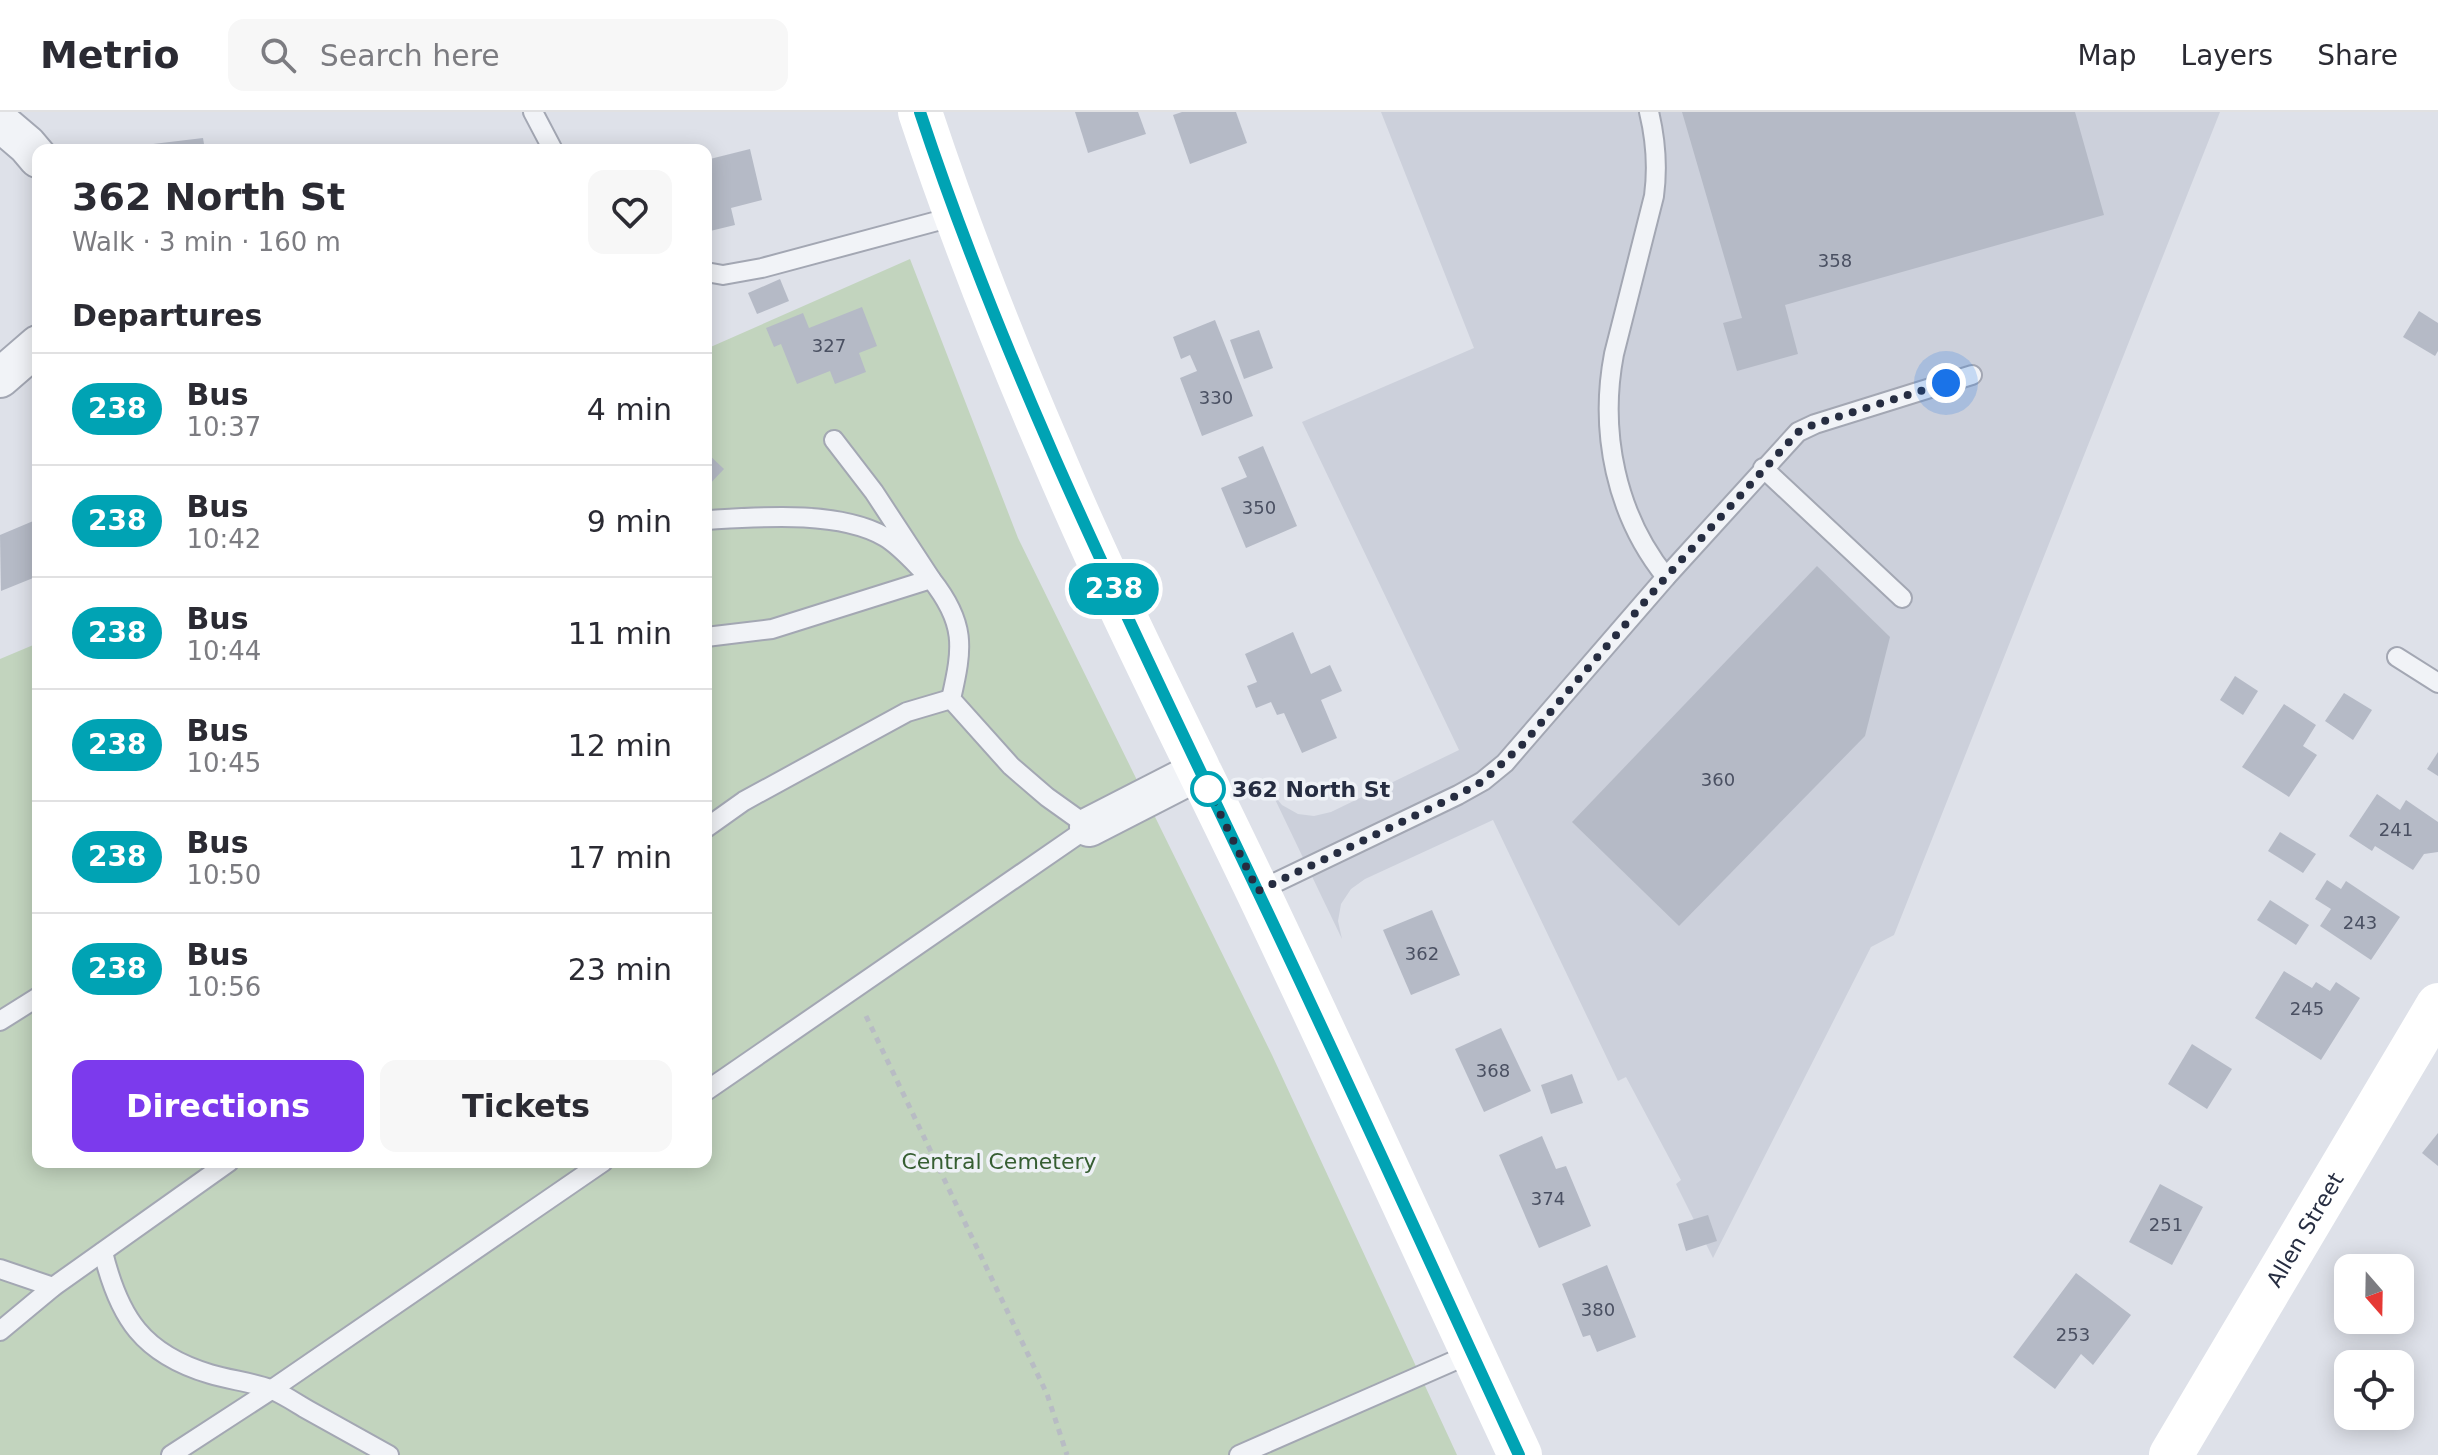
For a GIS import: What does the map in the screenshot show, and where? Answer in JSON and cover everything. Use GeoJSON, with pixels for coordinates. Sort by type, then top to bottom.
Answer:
{"type":"FeatureCollection","features":[{"type":"Feature","properties":{"kind":"main road"},"geometry":{"type":"LineString","coordinates":[[920,112],[956,216],[1050,452],[1382,1154],[1520,1455]]}},
{"type":"Feature","properties":{"kind":"main road","name":"Allen Street"},"geometry":{"type":"LineString","coordinates":[[2171,1455],[2438,1005]]}},
{"type":"Feature","properties":{"kind":"street"},"geometry":{"type":"LineString","coordinates":[[0,122],[32,151]]}},
{"type":"Feature","properties":{"kind":"street"},"geometry":{"type":"LineString","coordinates":[[0,378],[32,350]]}},
{"type":"Feature","properties":{"kind":"street"},"geometry":{"type":"LineString","coordinates":[[1089,827],[1200,770]]}},
{"type":"Feature","properties":{"kind":"lane"},"geometry":{"type":"LineString","coordinates":[[533,112],[550,144]]}},
{"type":"Feature","properties":{"kind":"lane"},"geometry":{"type":"LineString","coordinates":[[1649,112],[1657,149],[1656,184],[1614,354],[1608,407],[1614,465],[1622,495],[1633,527],[1648,555],[1666,577]]}},
{"type":"Feature","properties":{"kind":"lane"},"geometry":{"type":"LineString","coordinates":[[712,273],[723,275],[762,268],[956,216]]}},
{"type":"Feature","properties":{"kind":"lane"},"geometry":{"type":"LineString","coordinates":[[1258,891],[1483,781],[1523,744],[1666,577],[1798,432],[1972,375]]}},
{"type":"Feature","properties":{"kind":"lane"},"geometry":{"type":"LineString","coordinates":[[834,440],[874,492],[946,599],[961,645],[951,699]]}},
{"type":"Feature","properties":{"kind":"lane"},"geometry":{"type":"LineString","coordinates":[[1763,468],[1902,598]]}},
{"type":"Feature","properties":{"kind":"lane"},"geometry":{"type":"LineString","coordinates":[[712,520],[754,517],[837,521],[864,527],[888,539],[931,579]]}},
{"type":"Feature","properties":{"kind":"lane"},"geometry":{"type":"LineString","coordinates":[[712,636],[772,629],[931,579]]}},
{"type":"Feature","properties":{"kind":"lane"},"geometry":{"type":"LineString","coordinates":[[2397,657],[2438,683]]}},
{"type":"Feature","properties":{"kind":"lane"},"geometry":{"type":"LineString","coordinates":[[712,1087],[1089,827],[1011,766],[951,699]]}},
{"type":"Feature","properties":{"kind":"lane"},"geometry":{"type":"LineString","coordinates":[[712,824],[744,801],[907,712],[951,699]]}},
{"type":"Feature","properties":{"kind":"lane"},"geometry":{"type":"LineString","coordinates":[[0,1021],[32,1001]]}},
{"type":"Feature","properties":{"kind":"lane"},"geometry":{"type":"LineString","coordinates":[[0,1331],[53,1287],[221,1168]]}},
{"type":"Feature","properties":{"kind":"lane"},"geometry":{"type":"LineString","coordinates":[[171,1455],[594,1168]]}},
{"type":"Feature","properties":{"kind":"lane"},"geometry":{"type":"LineString","coordinates":[[103,1252],[122,1308],[133,1327],[155,1348],[209,1374],[271,1390],[389,1455]]}},
{"type":"Feature","properties":{"kind":"lane"},"geometry":{"type":"LineString","coordinates":[[0,1269],[53,1287]]}},
{"type":"Feature","properties":{"kind":"lane"},"geometry":{"type":"LineString","coordinates":[[1239,1455],[1472,1353]]}},
{"type":"Feature","properties":{"kind":"path"},"geometry":{"type":"LineString","coordinates":[[854,989],[1047,1394],[1067,1455]]}},
{"type":"Feature","properties":{"kind":"shaded area"},"geometry":{"type":"Polygon","coordinates":[[[1381,112],[2220,112],[1894,935],[1871,947],[1713,1258],[1676,1184],[1681,1180],[1626,1077],[1618,1081],[1493,820],[1365,879],[1351,889],[1341,904],[1338,921],[1342,939],[1272,793],[1282,805],[1298,814],[1314,816],[1331,812],[1459,750],[1302,422],[1474,348],[1381,112]]]}},
{"type":"Feature","properties":{"kind":"green space","name":"Central Cemetery"},"geometry":{"type":"Polygon","coordinates":[[[910,259],[1018,538],[1272,1055],[1457,1455],[0,1455],[0,659],[32,646],[32,1168],[712,1168],[712,346],[910,259]]]}},
{"type":"Feature","properties":{"kind":"building"},"geometry":{"type":"Polygon","coordinates":[[[1075,112],[1138,112],[1146,134],[1088,153],[1075,112]]]}},
{"type":"Feature","properties":{"kind":"building"},"geometry":{"type":"Polygon","coordinates":[[[1182,112],[1236,112],[1247,143],[1190,164],[1173,115],[1182,112]]]}},
{"type":"Feature","properties":{"kind":"building"},"geometry":{"type":"Polygon","coordinates":[[[1682,112],[2075,112],[2104,215],[1785,305],[1798,354],[1737,371],[1723,323],[1742,318],[1682,112]]]}},
{"type":"Feature","properties":{"kind":"building"},"geometry":{"type":"Polygon","coordinates":[[[203,138],[204,144],[153,144],[203,138]]]}},
{"type":"Feature","properties":{"kind":"building"},"geometry":{"type":"Polygon","coordinates":[[[750,149],[762,200],[731,208],[735,225],[712,231],[712,158],[750,149]]]}},
{"type":"Feature","properties":{"kind":"building"},"geometry":{"type":"Polygon","coordinates":[[[780,279],[789,301],[757,314],[748,293],[780,279]]]}},
{"type":"Feature","properties":{"kind":"building"},"geometry":{"type":"Polygon","coordinates":[[[862,307],[877,346],[859,353],[866,372],[835,384],[830,371],[797,384],[781,344],[774,347],[766,328],[803,313],[809,328],[862,307]]]}},
{"type":"Feature","properties":{"kind":"building"},"geometry":{"type":"Polygon","coordinates":[[[2419,311],[2438,323],[2438,351],[2435,356],[2403,337],[2419,311]]]}},
{"type":"Feature","properties":{"kind":"building"},"geometry":{"type":"Polygon","coordinates":[[[1215,320],[1253,416],[1202,436],[1180,378],[1197,371],[1190,355],[1181,359],[1173,337],[1215,320]]]}},
{"type":"Feature","properties":{"kind":"building"},"geometry":{"type":"Polygon","coordinates":[[[1259,330],[1273,368],[1244,379],[1230,340],[1259,330]]]}},
{"type":"Feature","properties":{"kind":"building"},"geometry":{"type":"Polygon","coordinates":[[[1263,446],[1297,526],[1246,548],[1221,488],[1247,477],[1238,457],[1263,446]]]}},
{"type":"Feature","properties":{"kind":"building"},"geometry":{"type":"Polygon","coordinates":[[[712,458],[724,469],[712,482],[712,458]]]}},
{"type":"Feature","properties":{"kind":"building"},"geometry":{"type":"Polygon","coordinates":[[[32,522],[32,578],[1,591],[0,535],[32,522]]]}},
{"type":"Feature","properties":{"kind":"building"},"geometry":{"type":"Polygon","coordinates":[[[1817,566],[1890,637],[1865,736],[1679,926],[1572,822],[1817,566]]]}},
{"type":"Feature","properties":{"kind":"building"},"geometry":{"type":"Polygon","coordinates":[[[1293,632],[1311,674],[1330,665],[1342,691],[1321,700],[1337,738],[1302,753],[1284,713],[1277,715],[1271,702],[1256,708],[1247,686],[1257,682],[1245,654],[1293,632]]]}},
{"type":"Feature","properties":{"kind":"building"},"geometry":{"type":"Polygon","coordinates":[[[2235,676],[2258,691],[2243,715],[2220,700],[2235,676]]]}},
{"type":"Feature","properties":{"kind":"building"},"geometry":{"type":"Polygon","coordinates":[[[2344,693],[2372,710],[2353,740],[2325,721],[2344,693]]]}},
{"type":"Feature","properties":{"kind":"building"},"geometry":{"type":"Polygon","coordinates":[[[2284,704],[2316,725],[2303,746],[2317,755],[2289,797],[2242,767],[2284,704]]]}},
{"type":"Feature","properties":{"kind":"building"},"geometry":{"type":"Polygon","coordinates":[[[2438,752],[2438,776],[2427,769],[2438,752]]]}},
{"type":"Feature","properties":{"kind":"building"},"geometry":{"type":"Polygon","coordinates":[[[2377,794],[2400,810],[2406,800],[2438,822],[2438,852],[2424,854],[2413,870],[2375,846],[2372,851],[2349,836],[2377,794]]]}},
{"type":"Feature","properties":{"kind":"building"},"geometry":{"type":"Polygon","coordinates":[[[2280,832],[2316,854],[2303,873],[2268,851],[2280,832]]]}},
{"type":"Feature","properties":{"kind":"building"},"geometry":{"type":"Polygon","coordinates":[[[2327,880],[2341,889],[2346,881],[2400,917],[2371,960],[2320,926],[2331,909],[2315,899],[2327,880]]]}},
{"type":"Feature","properties":{"kind":"building"},"geometry":{"type":"Polygon","coordinates":[[[2270,900],[2309,925],[2296,945],[2257,920],[2270,900]]]}},
{"type":"Feature","properties":{"kind":"building"},"geometry":{"type":"Polygon","coordinates":[[[1432,910],[1460,975],[1411,995],[1383,930],[1432,910]]]}},
{"type":"Feature","properties":{"kind":"building"},"geometry":{"type":"Polygon","coordinates":[[[2284,971],[2312,988],[2316,982],[2330,991],[2336,982],[2360,998],[2321,1060],[2255,1018],[2284,971]]]}},
{"type":"Feature","properties":{"kind":"building"},"geometry":{"type":"Polygon","coordinates":[[[1501,1028],[1531,1091],[1484,1112],[1455,1049],[1501,1028]]]}},
{"type":"Feature","properties":{"kind":"building"},"geometry":{"type":"Polygon","coordinates":[[[2192,1044],[2232,1069],[2207,1109],[2168,1084],[2192,1044]]]}},
{"type":"Feature","properties":{"kind":"building"},"geometry":{"type":"Polygon","coordinates":[[[1572,1074],[1583,1103],[1551,1114],[1541,1085],[1572,1074]]]}},
{"type":"Feature","properties":{"kind":"building"},"geometry":{"type":"Polygon","coordinates":[[[2438,1133],[2438,1166],[2422,1153],[2438,1133]]]}},
{"type":"Feature","properties":{"kind":"building"},"geometry":{"type":"Polygon","coordinates":[[[1542,1136],[1556,1169],[1566,1166],[1591,1226],[1539,1248],[1499,1155],[1542,1136]]]}},
{"type":"Feature","properties":{"kind":"building"},"geometry":{"type":"Polygon","coordinates":[[[2160,1184],[2203,1207],[2172,1265],[2129,1242],[2160,1184]]]}},
{"type":"Feature","properties":{"kind":"building"},"geometry":{"type":"Polygon","coordinates":[[[1708,1215],[1717,1241],[1686,1251],[1678,1224],[1708,1215]]]}},
{"type":"Feature","properties":{"kind":"building"},"geometry":{"type":"Polygon","coordinates":[[[1607,1265],[1636,1337],[1597,1352],[1590,1335],[1583,1337],[1562,1284],[1607,1265]]]}},
{"type":"Feature","properties":{"kind":"building"},"geometry":{"type":"Polygon","coordinates":[[[2076,1273],[2131,1315],[2093,1365],[2081,1354],[2055,1389],[2013,1357],[2076,1273]]]}},
{"type":"Feature","properties":{"kind":"bus line","name":"238"},"geometry":{"type":"LineString","coordinates":[[920,112],[1001,333],[1050,452],[1382,1154],[1519,1455]]}},
{"type":"Feature","properties":{"kind":"place","name":"362 North St"},"geometry":{"type":"Point","coordinates":[1208,789]}},
{"type":"Feature","properties":{"kind":"route"},"geometry":{"type":"LineString","coordinates":[[1208,789],[1258,891],[1458,795],[1483,781],[1523,744],[1666,577],[1798,432],[1946,383]]}}]}
